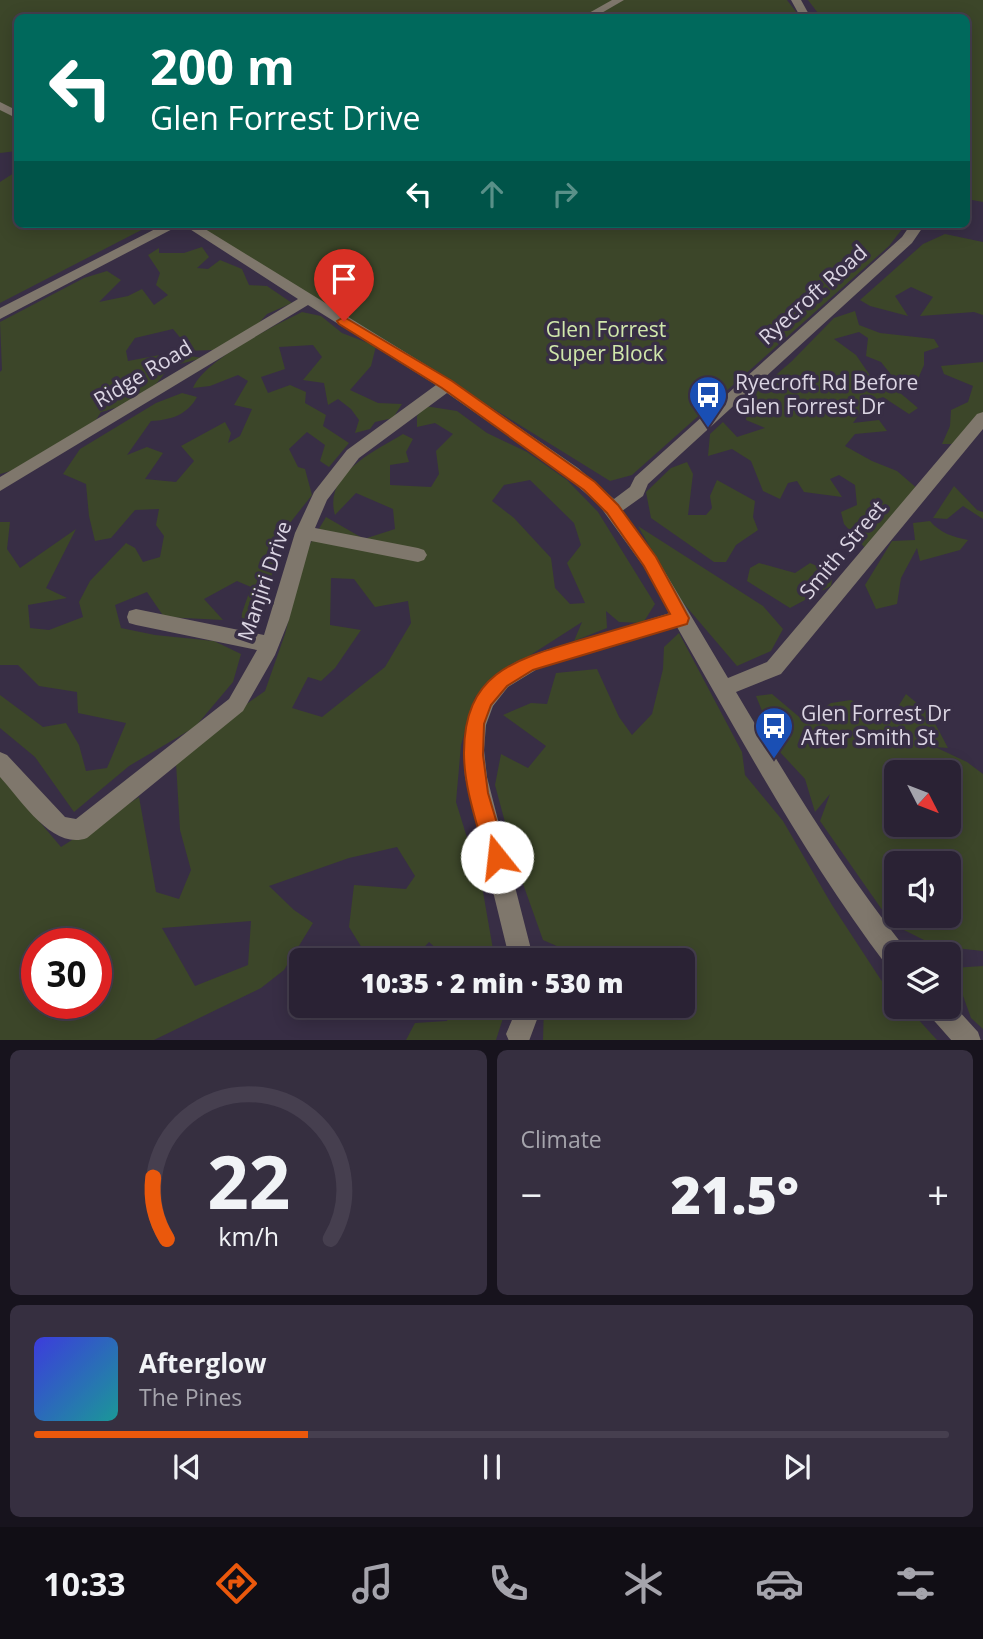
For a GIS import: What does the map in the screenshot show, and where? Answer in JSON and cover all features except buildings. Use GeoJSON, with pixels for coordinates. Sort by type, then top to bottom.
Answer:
{"type":"FeatureCollection","features":[{"type":"Feature","properties":{"kind":"street"},"geometry":{"type":"LineString","coordinates":[[593,14],[619,0]]}},
{"type":"Feature","properties":{"kind":"street"},"geometry":{"type":"LineString","coordinates":[[0,314],[167,228]]}},
{"type":"Feature","properties":{"kind":"street"},"geometry":{"type":"LineString","coordinates":[[194,228],[447,385],[572,472],[609,505],[650,562],[680,618],[800,821],[853,901],[884,942]]}},
{"type":"Feature","properties":{"kind":"street","name":"Ryecroft Road"},"geometry":{"type":"LineString","coordinates":[[609,505],[637,491],[641,481],[907,240],[915,228]]}},
{"type":"Feature","properties":{"kind":"street","name":"Ridge Road"},"geometry":{"type":"LineString","coordinates":[[0,485],[308,299]]}},
{"type":"Feature","properties":{"kind":"street","name":"Manjiri Drive"},"geometry":{"type":"LineString","coordinates":[[0,762],[59,826],[79,830],[236,705],[270,644],[280,620],[304,533],[320,497],[353,454],[447,385]]}},
{"type":"Feature","properties":{"kind":"street","name":"Smith Street"},"geometry":{"type":"LineString","coordinates":[[722,689],[774,668],[983,418]]}},
{"type":"Feature","properties":{"kind":"street"},"geometry":{"type":"LineString","coordinates":[[304,533],[418,555]]}},
{"type":"Feature","properties":{"kind":"street"},"geometry":{"type":"LineString","coordinates":[[136,617],[270,644]]}},
{"type":"Feature","properties":{"kind":"street"},"geometry":{"type":"LineString","coordinates":[[520,948],[516,921],[478,793],[473,755],[475,724],[484,701],[500,681],[528,663],[680,618]]}},
{"type":"Feature","properties":{"kind":"street"},"geometry":{"type":"LineString","coordinates":[[519,1034],[525,1018]]}},
{"type":"Feature","properties":{"kind":"street"},"geometry":{"type":"LineString","coordinates":[[950,1019],[968,1040]]}},
{"type":"Feature","properties":{"kind":"green space"},"geometry":{"type":"Polygon","coordinates":[[[0,0],[787,0],[798,14],[14,14],[14,151],[0,153],[0,0]]]}},
{"type":"Feature","properties":{"kind":"green space"},"geometry":{"type":"Polygon","coordinates":[[[808,0],[983,0],[983,202],[972,200],[970,208],[970,14],[819,14],[808,0]]]}},
{"type":"Feature","properties":{"kind":"green space"},"geometry":{"type":"Polygon","coordinates":[[[14,173],[14,228],[145,228],[0,303],[0,182],[14,173]]]}},
{"type":"Feature","properties":{"kind":"green space","name":"Glen Forrest Super Block"},"geometry":{"type":"Polygon","coordinates":[[[201,228],[903,228],[889,246],[632,475],[610,481],[201,228]]]}},
{"type":"Feature","properties":{"kind":"green space"},"geometry":{"type":"Polygon","coordinates":[[[945,234],[983,242],[983,315],[974,312],[920,316],[933,297],[911,287],[895,296],[908,316],[870,306],[860,300],[923,244],[945,234]]]}},
{"type":"Feature","properties":{"kind":"green space"},"geometry":{"type":"Polygon","coordinates":[[[202,247],[209,257],[197,268],[208,269],[220,260],[242,269],[249,285],[267,286],[292,303],[267,314],[257,325],[214,350],[183,351],[183,341],[173,329],[135,338],[126,351],[128,361],[170,353],[203,358],[168,367],[156,384],[140,397],[101,412],[94,423],[21,468],[0,474],[0,322],[84,278],[107,271],[121,280],[99,302],[128,296],[142,289],[154,305],[168,295],[156,285],[160,273],[148,255],[159,248],[159,253],[184,253],[202,247]]]}},
{"type":"Feature","properties":{"kind":"green space"},"geometry":{"type":"Polygon","coordinates":[[[855,311],[859,325],[880,333],[934,339],[939,347],[924,352],[924,365],[914,388],[893,377],[881,362],[866,356],[868,338],[859,332],[834,339],[856,355],[871,377],[893,387],[918,408],[909,414],[883,397],[867,403],[853,423],[879,420],[887,431],[855,434],[845,446],[897,471],[919,490],[865,548],[844,524],[841,512],[857,505],[855,485],[839,475],[830,479],[842,497],[804,492],[797,481],[788,483],[780,499],[763,491],[751,461],[732,449],[708,456],[710,434],[723,422],[737,437],[765,428],[746,420],[747,400],[792,361],[834,318],[855,311]]]}},
{"type":"Feature","properties":{"kind":"green space"},"geometry":{"type":"Polygon","coordinates":[[[302,312],[321,316],[342,333],[376,346],[371,366],[350,390],[378,403],[402,404],[393,418],[375,422],[370,429],[355,433],[359,420],[351,409],[338,399],[328,405],[324,383],[303,380],[322,357],[313,345],[279,347],[285,369],[261,377],[268,393],[290,385],[306,392],[305,403],[326,415],[323,426],[349,443],[329,467],[320,461],[325,445],[307,432],[289,449],[298,467],[305,469],[312,495],[286,528],[256,627],[241,627],[242,613],[251,587],[237,581],[204,599],[223,620],[164,617],[147,592],[115,605],[121,628],[155,635],[214,641],[241,654],[233,682],[195,727],[129,766],[74,812],[35,757],[0,728],[0,695],[43,727],[66,723],[79,745],[86,771],[107,768],[126,723],[78,713],[77,692],[39,686],[18,665],[0,665],[0,522],[10,522],[7,549],[20,568],[76,529],[46,588],[67,598],[28,605],[30,628],[49,630],[83,617],[79,602],[90,581],[126,543],[135,548],[143,562],[160,557],[164,536],[156,525],[159,509],[135,510],[111,538],[95,541],[86,484],[63,474],[80,449],[156,403],[182,393],[197,397],[178,415],[151,421],[127,455],[147,447],[163,453],[145,479],[176,482],[194,461],[181,446],[225,422],[231,433],[228,443],[240,436],[252,409],[234,405],[248,381],[238,375],[210,386],[193,388],[199,378],[241,345],[302,312]]]}},
{"type":"Feature","properties":{"kind":"green space"},"geometry":{"type":"Polygon","coordinates":[[[983,362],[983,425],[963,444],[942,444],[950,426],[951,410],[968,402],[973,386],[944,374],[941,366],[983,362]]]}},
{"type":"Feature","properties":{"kind":"green space"},"geometry":{"type":"Polygon","coordinates":[[[425,406],[457,411],[487,433],[527,452],[567,480],[598,512],[655,604],[643,623],[619,622],[606,611],[607,628],[574,641],[582,622],[529,656],[509,665],[475,697],[461,745],[456,802],[482,886],[493,948],[436,948],[429,942],[423,948],[362,948],[349,927],[354,885],[406,889],[415,876],[397,847],[349,858],[269,886],[294,910],[313,923],[298,948],[289,948],[289,962],[284,970],[261,988],[154,1040],[0,1040],[0,775],[61,847],[139,797],[156,892],[179,899],[191,870],[180,830],[176,763],[224,720],[265,691],[285,634],[307,549],[326,517],[364,539],[395,529],[393,509],[356,493],[335,515],[333,500],[344,476],[366,456],[403,434],[413,439],[406,452],[409,462],[390,465],[390,485],[431,487],[439,474],[436,451],[453,434],[435,423],[417,427],[417,416],[425,406]],[[530,480],[504,485],[492,501],[514,518],[551,558],[555,588],[570,604],[585,603],[567,563],[581,545],[574,523],[530,480]],[[331,578],[330,625],[361,630],[335,668],[321,681],[308,677],[292,708],[322,717],[385,667],[411,623],[408,601],[375,607],[354,579],[331,578]],[[251,921],[162,928],[195,986],[248,965],[251,921]]]}},
{"type":"Feature","properties":{"kind":"green space"},"geometry":{"type":"Polygon","coordinates":[[[687,462],[693,474],[688,515],[706,515],[712,508],[710,496],[717,480],[755,501],[753,517],[758,530],[736,545],[726,562],[714,562],[651,518],[646,492],[671,468],[687,462]]]}},
{"type":"Feature","properties":{"kind":"green space"},"geometry":{"type":"Polygon","coordinates":[[[954,486],[977,510],[983,512],[983,519],[963,506],[947,519],[933,518],[954,486]]]}},
{"type":"Feature","properties":{"kind":"green space"},"geometry":{"type":"Polygon","coordinates":[[[930,521],[947,534],[968,540],[960,550],[920,561],[917,548],[901,578],[897,604],[876,609],[865,585],[892,541],[915,540],[913,523],[930,521]]]}},
{"type":"Feature","properties":{"kind":"green space"},"geometry":{"type":"Polygon","coordinates":[[[638,526],[763,606],[783,629],[771,651],[737,666],[679,598],[638,526]]]}},
{"type":"Feature","properties":{"kind":"green space"},"geometry":{"type":"Polygon","coordinates":[[[759,563],[795,573],[810,563],[833,573],[831,586],[790,608],[747,581],[750,568],[759,563]]]}},
{"type":"Feature","properties":{"kind":"green space"},"geometry":{"type":"Polygon","coordinates":[[[679,633],[742,752],[745,775],[783,821],[832,905],[884,983],[884,1019],[918,1019],[937,1040],[543,1040],[544,1018],[695,1018],[695,948],[561,948],[543,940],[517,867],[495,785],[501,754],[528,768],[546,746],[503,715],[531,703],[547,704],[556,673],[597,669],[619,717],[632,735],[652,714],[663,669],[664,647],[679,633]]]}},
{"type":"Feature","properties":{"kind":"green space"},"geometry":{"type":"Polygon","coordinates":[[[772,694],[804,721],[831,703],[851,700],[881,718],[896,710],[906,694],[930,714],[948,748],[935,747],[967,762],[983,774],[983,951],[961,949],[961,942],[928,942],[900,928],[961,928],[961,851],[884,851],[884,913],[820,821],[830,794],[815,812],[805,779],[778,750],[756,696],[772,694]]]}},
{"type":"Feature","properties":{"kind":"green space"},"geometry":{"type":"Polygon","coordinates":[[[983,966],[983,1029],[971,1018],[961,990],[961,967],[983,966]]]}},
{"type":"Feature","properties":{"kind":"green space"},"geometry":{"type":"Polygon","coordinates":[[[448,1018],[503,1018],[496,1040],[406,1040],[415,1023],[447,1021],[448,1018]]]}},
{"type":"Feature","properties":{"kind":"place","name":"Ryecroft Rd Before Glen Forrest Dr"},"geometry":{"type":"Point","coordinates":[708,429]}},
{"type":"Feature","properties":{"kind":"place","name":"Glen Forrest Dr After Smith St"},"geometry":{"type":"Point","coordinates":[774,760]}},
{"type":"Feature","properties":{"kind":"route"},"geometry":{"type":"LineString","coordinates":[[344,321],[447,385],[572,472],[605,500],[650,562],[680,618],[528,663],[500,681],[484,701],[475,724],[473,755],[478,793],[497,857]]}}]}
